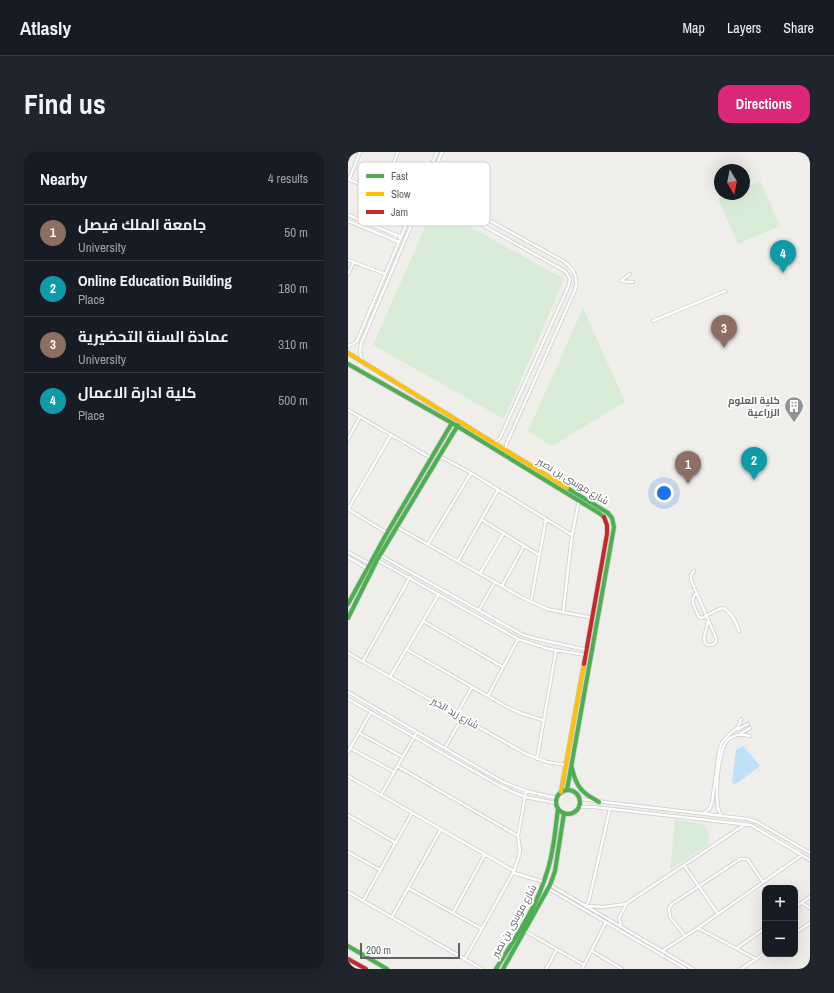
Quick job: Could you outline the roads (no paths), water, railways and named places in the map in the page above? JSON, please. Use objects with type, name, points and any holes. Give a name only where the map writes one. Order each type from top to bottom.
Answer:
[{"type":"main road","name":"شارع موسى بن نصير","points":[[348,353],[610,514],[614,522],[614,535],[567,790]]},
{"type":"main road","name":"شارع موسى بن نصير","points":[[348,364],[452,424],[579,501],[604,517],[608,523],[587,652],[561,792]]},
{"type":"main road","points":[[348,604],[387,533],[452,424],[454,418]]},
{"type":"main road","points":[[348,618],[377,560],[460,422]]},
{"type":"main road","points":[[572,766],[575,782],[581,791],[599,802]]},
{"type":"main road","points":[[567,790],[576,793],[579,800],[578,807],[573,812],[564,813],[558,809],[556,798],[561,792],[567,790]]},
{"type":"main road","name":"شارع موسى بن نصير","points":[[496,969],[534,903],[544,882],[551,859],[558,809]]},
{"type":"main road","name":"شارع موسى بن نصير","points":[[503,969],[550,887],[555,871],[564,813]]},
{"type":"main road","points":[[348,946],[387,969]]},
{"type":"main road","points":[[348,959],[366,969]]},
{"type":"street","points":[[349,179],[360,152]]},
{"type":"street","points":[[394,162],[398,152]]},
{"type":"street","points":[[433,162],[437,152]]},
{"type":"street","points":[[438,162],[442,152]]},
{"type":"street","points":[[348,215],[358,219]]},
{"type":"street","points":[[348,221],[358,225]]},
{"type":"street","points":[[490,221],[565,262],[574,271],[576,276],[575,290],[506,445],[506,450]]},
{"type":"street","points":[[360,226],[399,242]]},
{"type":"street","points":[[374,226],[401,237]]},
{"type":"street","points":[[348,346],[357,341],[406,226]]},
{"type":"street","points":[[362,362],[360,352],[361,344],[411,226]]},
{"type":"street","points":[[484,226],[566,272],[570,279],[568,287],[500,438],[494,442]]},
{"type":"street","points":[[348,260],[385,274]]},
{"type":"street","points":[[348,274],[354,262]]},
{"type":"street","points":[[630,274],[621,281],[632,282]]},
{"type":"street","points":[[653,321],[725,291]]},
{"type":"street","points":[[348,410],[432,458]]},
{"type":"street","points":[[348,439],[360,417]]},
{"type":"street","points":[[387,533],[348,509],[391,435]]},
{"type":"street","points":[[439,456],[471,473],[572,535]]},
{"type":"street","points":[[428,544],[471,473]]},
{"type":"street","points":[[458,561],[498,490]]},
{"type":"street","points":[[562,612],[572,535],[579,501]]},
{"type":"street","points":[[531,601],[546,519]]},
{"type":"street","points":[[482,520],[539,555]]},
{"type":"street","points":[[397,527],[502,586],[548,609],[592,618]]},
{"type":"street","points":[[480,573],[504,533]]},
{"type":"street","points":[[502,586],[524,546]]},
{"type":"street","points":[[348,552],[369,567]]},
{"type":"street","points":[[380,555],[523,634],[587,652]]},
{"type":"street","points":[[348,558],[369,567]]},
{"type":"street","points":[[377,560],[410,577],[518,639],[556,650],[587,652]]},
{"type":"street","points":[[694,571],[691,577],[696,593],[716,638],[716,642],[708,645],[705,643],[704,638],[708,621]]},
{"type":"street","points":[[363,661],[410,577]]},
{"type":"street","points":[[478,610],[495,582]]},
{"type":"street","points":[[696,593],[692,602],[699,617],[702,618],[723,608],[728,610],[740,631]]},
{"type":"street","points":[[390,677],[439,594]]},
{"type":"street","points":[[485,620],[488,615]]},
{"type":"street","points":[[423,622],[503,666]]},
{"type":"street","points":[[488,696],[518,639]]},
{"type":"street","points":[[406,649],[520,713],[544,720]]},
{"type":"street","points":[[537,759],[556,650]]},
{"type":"street","name":"شارع زيد الخير","points":[[348,653],[537,759],[566,765]]},
{"type":"street","points":[[457,714],[472,687]]},
{"type":"street","points":[[348,692],[503,782],[526,791],[556,798]]},
{"type":"street","points":[[348,699],[500,786],[525,797],[556,803]]},
{"type":"street","points":[[348,752],[371,712]]},
{"type":"street","points":[[445,748],[462,718]]},
{"type":"street","points":[[735,731],[739,727],[741,719]]},
{"type":"street","points":[[702,813],[706,812],[710,808],[712,803],[721,744],[735,731],[748,724]]},
{"type":"street","points":[[721,815],[719,813],[716,799],[722,749],[732,737],[750,728]]},
{"type":"street","points":[[359,732],[402,757]]},
{"type":"street","points":[[381,795],[417,732]]},
{"type":"street","points":[[738,735],[750,736]]},
{"type":"street","points":[[350,748],[394,772]]},
{"type":"street","points":[[397,766],[518,836]]},
{"type":"street","points":[[348,776],[514,872],[544,882]]},
{"type":"street","points":[[465,959],[514,872],[520,852],[518,836],[526,791]]},
{"type":"street","points":[[579,800],[748,819],[757,822],[810,853]]},
{"type":"street","points":[[578,807],[585,806],[751,825],[810,860]]},
{"type":"street","points":[[586,908],[610,809]]},
{"type":"street","points":[[363,901],[412,813]]},
{"type":"street","points":[[348,815],[396,843]]},
{"type":"street","points":[[621,926],[619,918],[627,904],[745,824]]},
{"type":"street","points":[[392,917],[441,829]]},
{"type":"street","points":[[348,852],[380,870]]},
{"type":"street","points":[[453,913],[485,854]]},
{"type":"street","points":[[662,951],[698,928],[802,855]]},
{"type":"street","points":[[685,936],[670,917],[669,908],[699,886],[743,858],[748,860],[763,882]]},
{"type":"street","points":[[684,865],[718,914]]},
{"type":"street","points":[[550,887],[621,926],[692,969]]},
{"type":"street","points":[[408,888],[482,929]]},
{"type":"street","points":[[348,892],[482,969]]},
{"type":"street","points":[[798,905],[810,897]]},
{"type":"street","points":[[802,903],[810,908]]},
{"type":"street","points":[[586,908],[627,904]]},
{"type":"street","points":[[586,908],[606,922],[686,969]]},
{"type":"street","points":[[582,969],[606,922]]},
{"type":"street","points":[[798,931],[810,922]]},
{"type":"street","points":[[698,928],[756,959]]},
{"type":"street","points":[[736,948],[762,930]]},
{"type":"street","points":[[525,931],[584,965]]},
{"type":"street","points":[[546,969],[557,949]]},
{"type":"street","points":[[592,951],[621,969]]},
{"type":"street","points":[[741,969],[762,955]]},
{"type":"water","points":[[743,746],[760,766],[736,784],[732,783],[736,750]]},
{"type":"place","name":"كلية ادارة الاعمال","points":[[783,273]]},
{"type":"place","name":"عمادة السنة التحضيرية","points":[[724,348]]},
{"type":"place","name":"كلية العلوم الزراعية","points":[[794,423]]},
{"type":"place","name":"Online Education Building","points":[[754,480]]},
{"type":"place","name":"جامعة الملك فيصل","points":[[688,484]]}]
